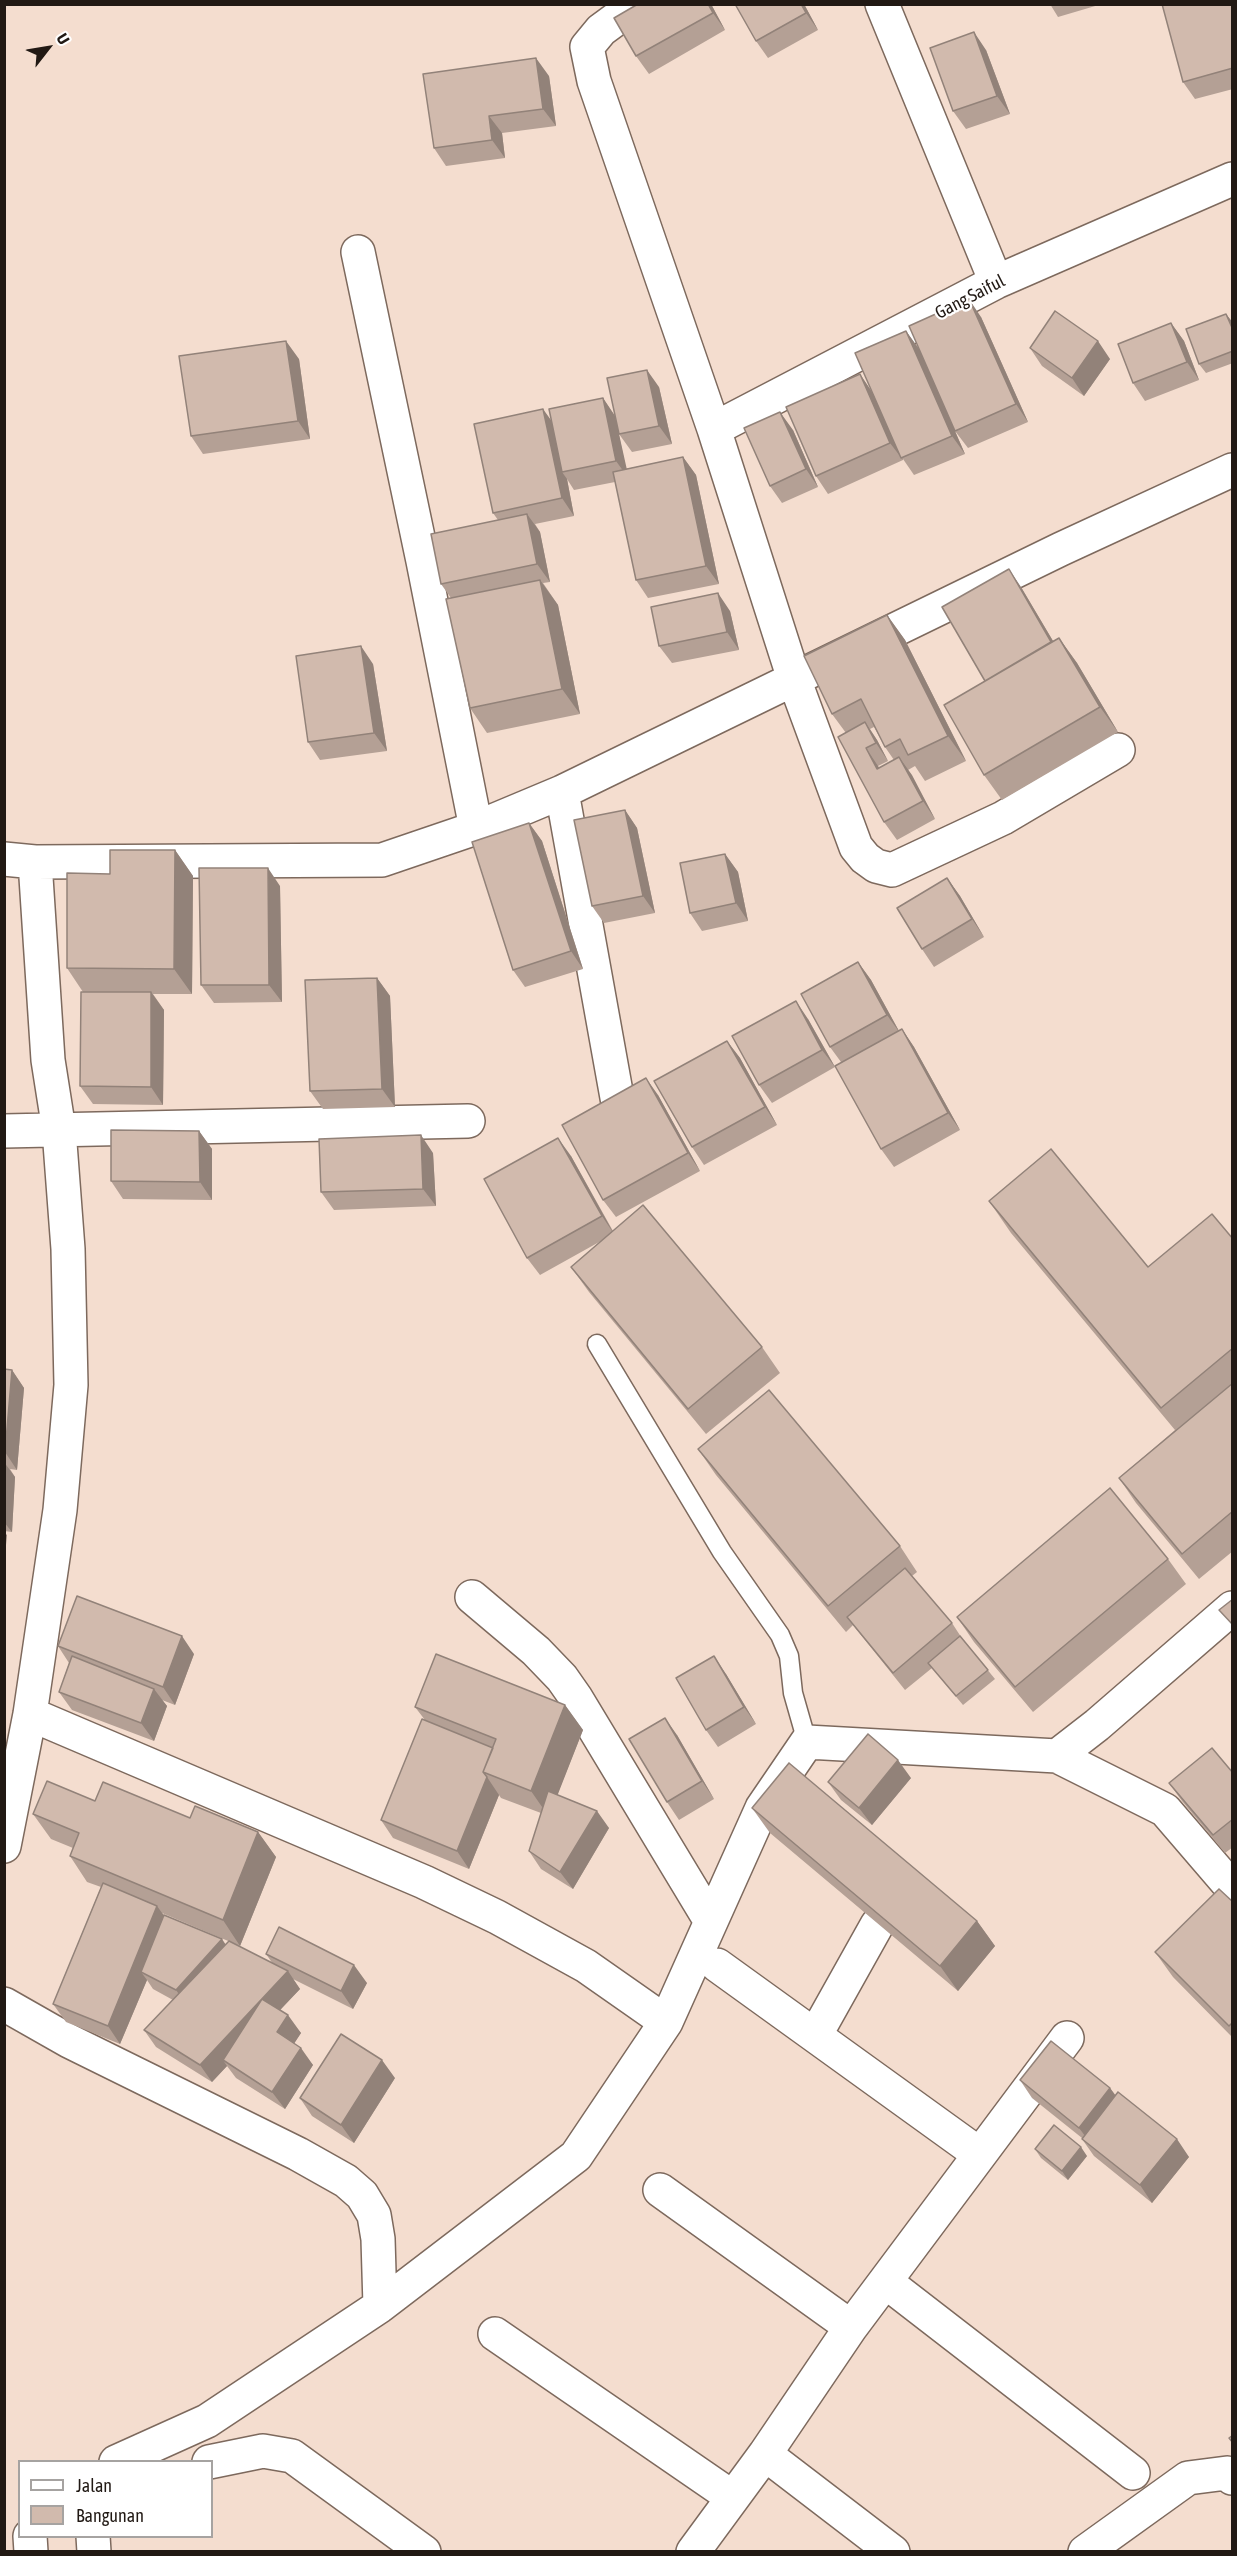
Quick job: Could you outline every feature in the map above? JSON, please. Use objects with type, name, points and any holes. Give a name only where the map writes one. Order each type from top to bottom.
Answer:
[{"type":"street","points":[[642,4],[601,30],[587,47],[594,81],[714,429],[794,679],[856,847],[876,866],[892,870],[1004,818],[1118,750]]},
{"type":"street","points":[[882,4],[996,282]]},
{"type":"street","name":"Gang Saiful","points":[[714,429],[996,282],[1233,179]]},
{"type":"street","points":[[358,252],[416,525],[476,828]]},
{"type":"street","points":[[4,1846],[30,1714],[60,1510],[71,1385],[68,1249],[59,1130],[20,860],[382,860],[476,828],[562,792],[1233,470]]},
{"type":"street","points":[[562,792],[618,1103]]},
{"type":"street","points":[[4,1131],[468,1121]]},
{"type":"street","points":[[472,1597],[536,1651],[562,1678],[710,1920]]},
{"type":"street","points":[[1057,1756],[1097,1725],[1233,1608]]},
{"type":"street","points":[[30,1714],[413,1878],[497,1917],[586,1966],[666,2022]]},
{"type":"street","points":[[120,2460],[207,2421],[380,2306],[576,2156],[666,2022],[762,1808],[807,1742],[1057,1756],[1165,1810],[1233,1888]]},
{"type":"street","points":[[816,2034],[877,1925]]},
{"type":"street","points":[[717,1965],[816,2034],[979,2154]]},
{"type":"street","points":[[4,2004],[69,2041],[298,2154],[346,2181],[362,2195],[374,2215],[378,2239],[380,2306]]},
{"type":"street","points":[[693,2552],[765,2454],[851,2327],[1067,2038]]},
{"type":"street","points":[[660,2190],[851,2327]]},
{"type":"street","points":[[886,2282],[1133,2473]]},
{"type":"street","points":[[495,2334],[732,2497]]},
{"type":"street","points":[[213,2461],[262,2451],[292,2456],[424,2552]]},
{"type":"street","points":[[765,2454],[893,2552]]},
{"type":"street","points":[[1085,2552],[1188,2478],[1227,2473],[1233,2478]]},
{"type":"lane","points":[[597,1344],[722,1552],[780,1635],[789,1656],[793,1693],[807,1742]]},
{"type":"building","points":[[638,4],[708,4],[713,13],[636,56],[614,18]]},
{"type":"building","points":[[735,4],[801,4],[806,13],[756,41]]},
{"type":"building","points":[[1162,4],[1233,4],[1233,68],[1183,82]]},
{"type":"building","points":[[974,32],[997,96],[953,111],[930,48]]},
{"type":"building","points":[[536,58],[543,109],[489,116],[492,140],[434,148],[423,74]]},
{"type":"building","points":[[969,299],[1016,404],[955,431],[909,326]]},
{"type":"building","points":[[1055,311],[1098,341],[1072,378],[1030,348]]},
{"type":"building","points":[[1226,314],[1233,330],[1233,351],[1199,364],[1186,329]]},
{"type":"building","points":[[1171,323],[1187,362],[1133,383],[1118,344]]},
{"type":"building","points":[[906,331],[952,436],[901,458],[855,353]]},
{"type":"building","points":[[286,341],[298,421],[191,436],[179,356]]},
{"type":"building","points":[[647,370],[659,426],[619,434],[607,378]]},
{"type":"building","points":[[860,374],[890,443],[816,476],[786,407]]},
{"type":"building","points":[[603,398],[616,461],[562,472],[549,409]]},
{"type":"building","points":[[543,409],[562,498],[493,513],[474,424]]},
{"type":"building","points":[[780,412],[806,469],[770,486],[744,428]]},
{"type":"building","points":[[683,457],[706,566],[636,580],[613,472]]},
{"type":"building","points":[[527,514],[537,564],[441,584],[431,534]]},
{"type":"building","points":[[1009,569],[1051,642],[985,681],[942,607]]},
{"type":"building","points":[[540,580],[562,689],[470,708],[446,599]]},
{"type":"building","points":[[718,593],[727,632],[659,646],[651,607]]},
{"type":"building","points":[[887,615],[948,736],[908,755],[900,739],[885,747],[861,699],[832,714],[804,656]]},
{"type":"building","points":[[1059,638],[1100,707],[984,775],[944,705]]},
{"type":"building","points":[[361,646],[374,733],[308,742],[296,656]]},
{"type":"building","points":[[865,722],[876,743],[866,748],[877,769],[899,757],[923,801],[884,822],[838,737]]},
{"type":"building","points":[[625,810],[643,896],[592,906],[574,820]]},
{"type":"building","points":[[529,823],[571,951],[513,970],[472,842]]},
{"type":"building","points":[[110,850],[175,850],[174,969],[67,968],[67,873],[110,874]]},
{"type":"building","points":[[725,854],[736,903],[690,913],[680,863]]},
{"type":"building","points":[[199,868],[268,868],[269,985],[201,985]]},
{"type":"building","points":[[947,878],[972,919],[922,949],[897,908]]},
{"type":"building","points":[[858,962],[887,1015],[830,1047],[801,994]]},
{"type":"building","points":[[377,978],[382,1089],[310,1091],[305,980]]},
{"type":"building","points":[[81,992],[151,992],[151,1087],[80,1086]]},
{"type":"building","points":[[796,1001],[822,1050],[759,1085],[732,1036]]},
{"type":"building","points":[[902,1029],[948,1113],[881,1149],[835,1066]]},
{"type":"building","points":[[727,1041],[765,1107],[692,1147],[654,1081]]},
{"type":"building","points":[[646,1078],[688,1153],[603,1200],[562,1125]]},
{"type":"building","points":[[111,1130],[199,1131],[200,1182],[111,1181]]},
{"type":"building","points":[[421,1135],[423,1189],[321,1192],[319,1139]]},
{"type":"building","points":[[558,1138],[602,1216],[527,1258],[484,1179]]},
{"type":"building","points":[[1051,1149],[1148,1267],[1212,1214],[1233,1239],[1233,1348],[1161,1408],[989,1201]]},
{"type":"building","points":[[643,1205],[762,1347],[688,1409],[571,1267]]},
{"type":"building","points":[[4,1369],[12,1370],[5,1452],[4,1452]]},
{"type":"building","points":[[1233,1383],[1233,1511],[1182,1554],[1119,1478]]},
{"type":"building","points":[[769,1390],[900,1546],[828,1606],[698,1449]]},
{"type":"building","points":[[1110,1488],[1168,1559],[1015,1687],[957,1617]]},
{"type":"building","points":[[905,1568],[952,1623],[893,1673],[847,1617]]},
{"type":"building","points":[[77,1596],[182,1636],[163,1687],[58,1646]]},
{"type":"building","points":[[1233,1599],[1233,1625],[1219,1610]]},
{"type":"building","points":[[960,1636],[988,1670],[956,1696],[928,1663]]},
{"type":"building","points":[[436,1654],[565,1705],[531,1791],[483,1772],[496,1739],[415,1707]]},
{"type":"building","points":[[72,1656],[154,1689],[141,1723],[59,1692]]},
{"type":"building","points":[[714,1656],[744,1707],[706,1730],[676,1678]]},
{"type":"building","points":[[665,1718],[702,1781],[667,1802],[629,1739]]},
{"type":"building","points":[[422,1719],[493,1748],[483,1772],[487,1777],[457,1851],[381,1820]]},
{"type":"building","points":[[868,1734],[898,1760],[859,1808],[828,1782]]},
{"type":"building","points":[[1212,1748],[1233,1773],[1233,1819],[1213,1835],[1169,1783]]},
{"type":"building","points":[[789,1763],[977,1921],[940,1966],[752,1808]]},
{"type":"building","points":[[47,1781],[95,1801],[103,1782],[190,1818],[195,1806],[258,1832],[223,1920],[70,1856],[79,1833],[33,1814]]},
{"type":"building","points":[[548,1791],[597,1811],[560,1872],[529,1851]]},
{"type":"building","points":[[103,1883],[157,1906],[108,2026],[53,2004]]},
{"type":"building","points":[[1219,1889],[1233,1902],[1233,2022],[1229,2026],[1155,1952]]},
{"type":"building","points":[[164,1915],[222,1939],[176,1990],[141,1972]]},
{"type":"building","points":[[279,1927],[354,1965],[341,1991],[266,1954]]},
{"type":"building","points":[[229,1941],[288,1971],[200,2065],[144,2030]]},
{"type":"building","points":[[262,1999],[288,2015],[277,2032],[301,2048],[272,2092],[223,2060]]},
{"type":"building","points":[[341,2034],[382,2060],[341,2125],[300,2098]]},
{"type":"building","points":[[1051,2041],[1110,2088],[1079,2128],[1020,2080]]},
{"type":"building","points":[[1118,2092],[1177,2139],[1140,2185],[1082,2139]]},
{"type":"building","points":[[1054,2125],[1081,2147],[1062,2171],[1035,2149]]}]
